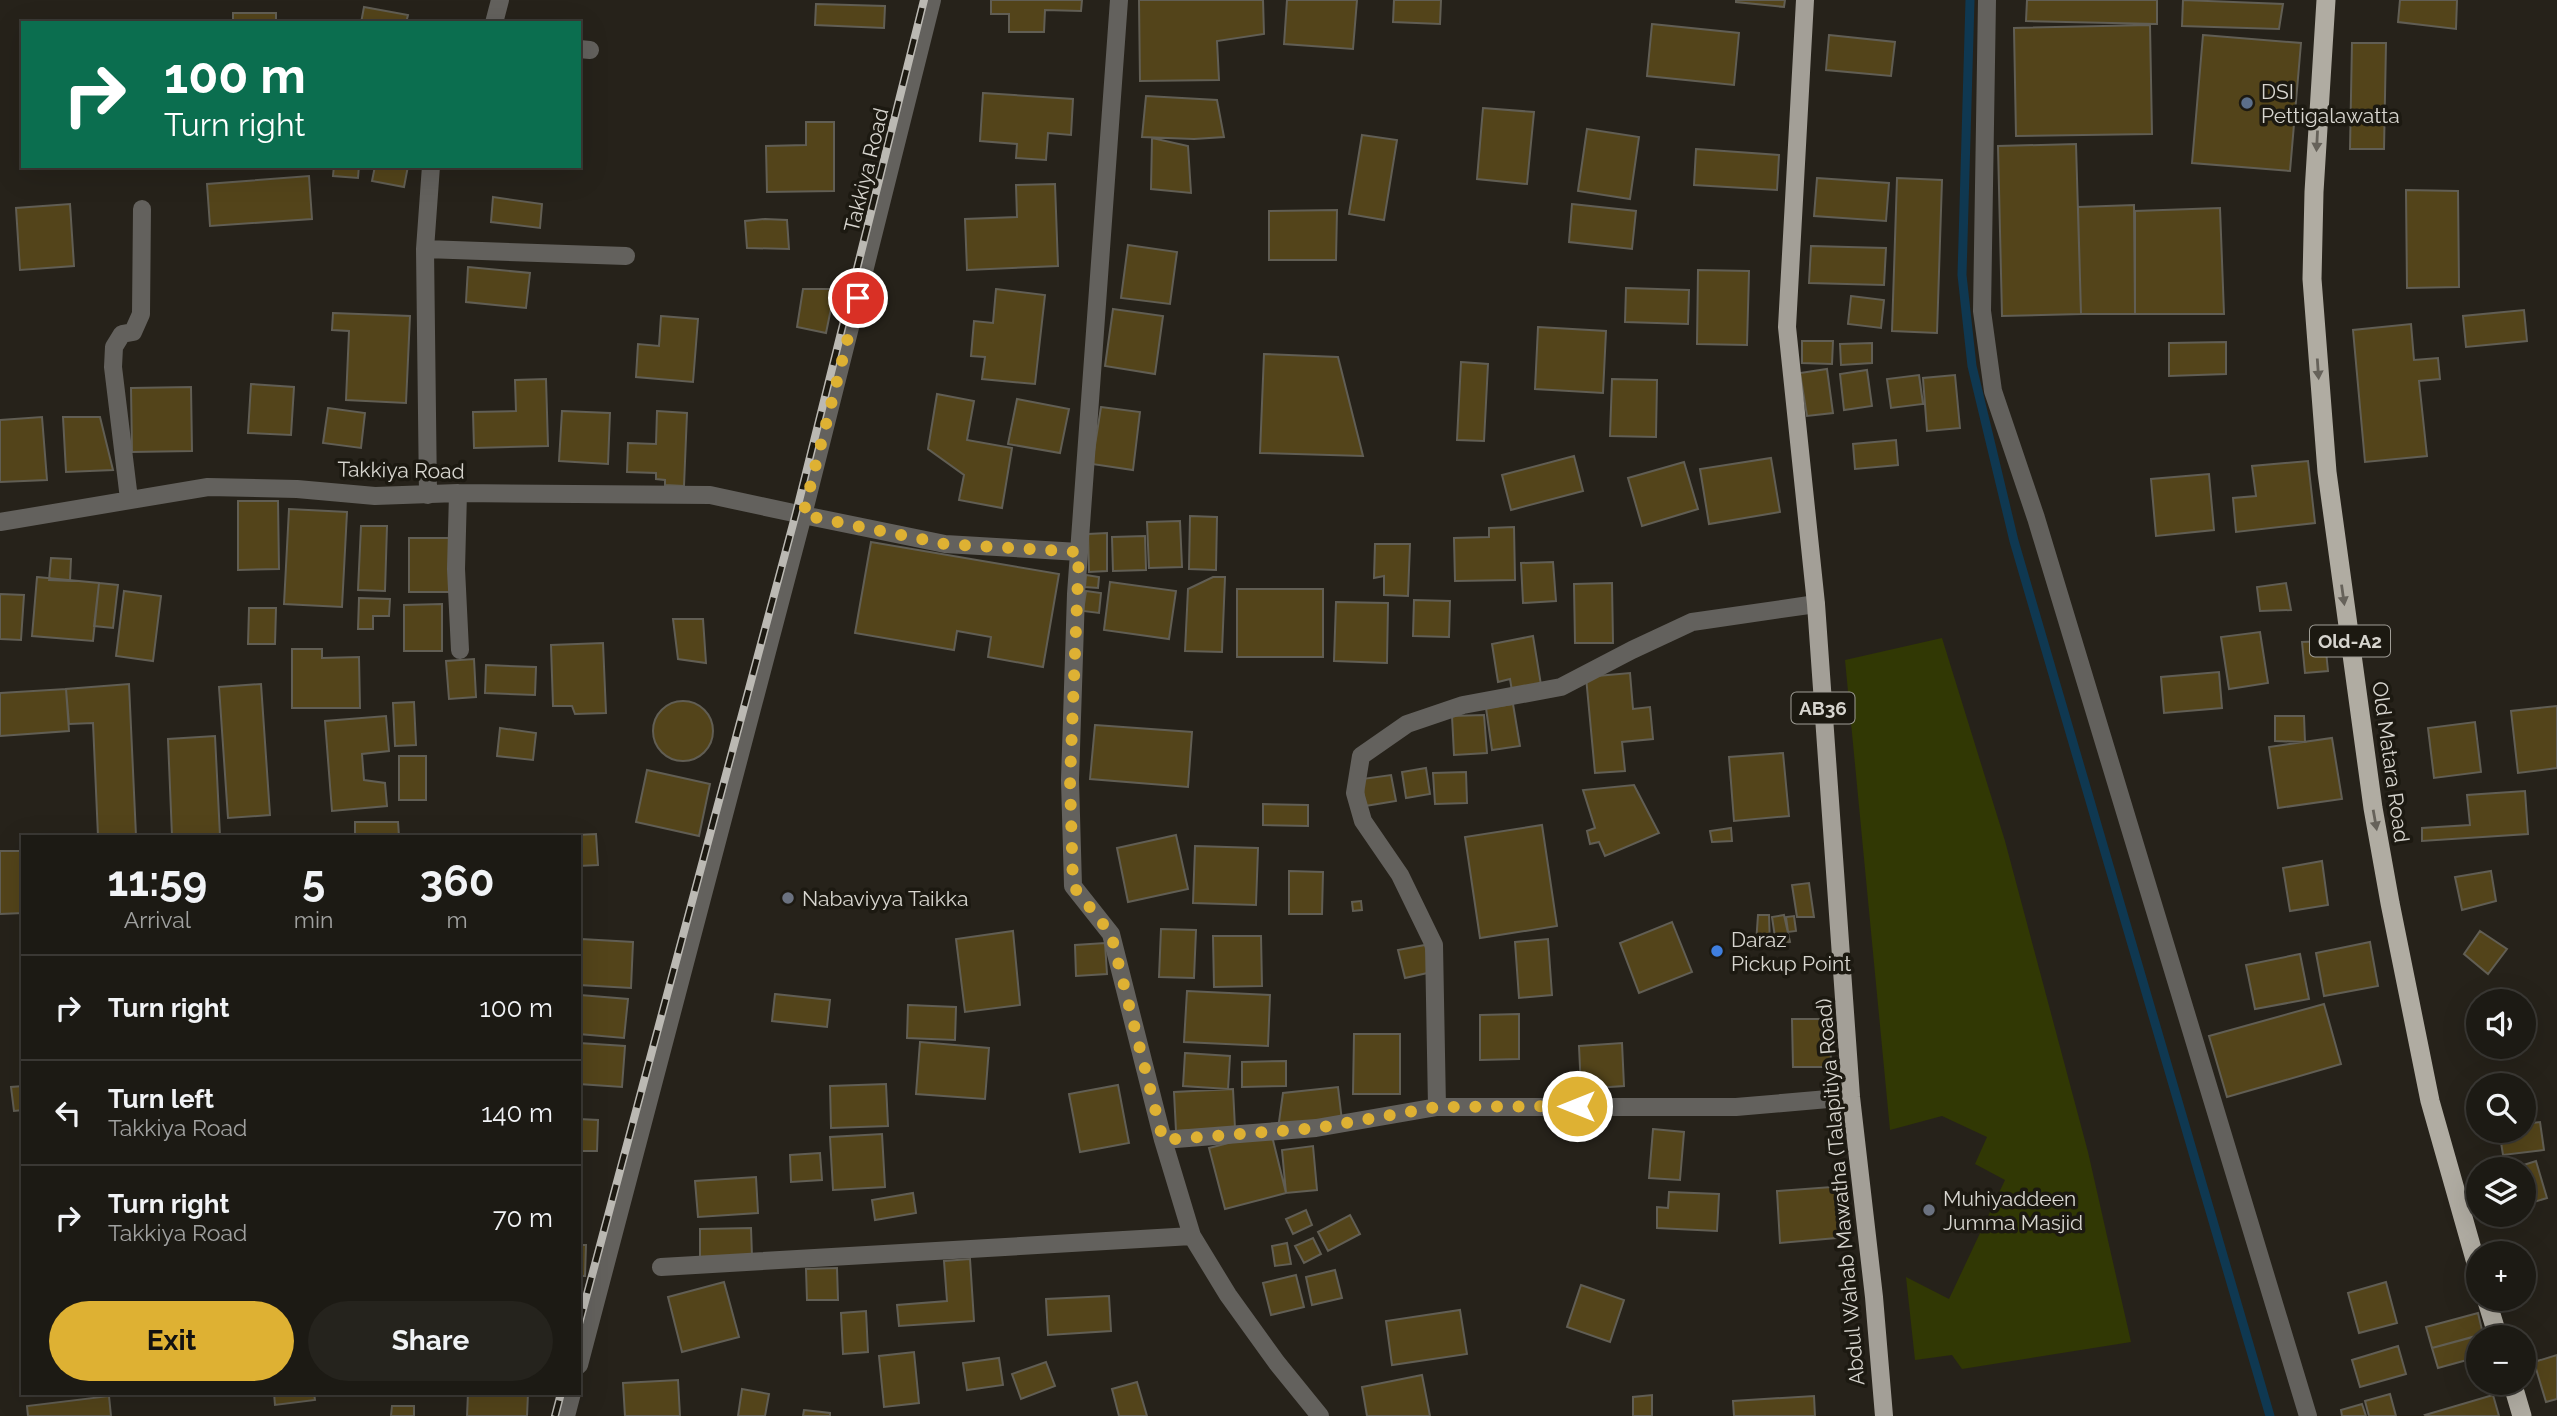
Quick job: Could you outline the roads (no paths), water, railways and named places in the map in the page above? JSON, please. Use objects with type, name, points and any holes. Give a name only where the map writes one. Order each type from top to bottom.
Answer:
[{"type":"highway","name":"Old Matara Road","points":[[2326,0],[2314,192],[2312,279],[2327,472],[2373,808],[2390,903],[2430,1101],[2470,1241]]},
{"type":"highway","points":[[2516,1395],[2522,1416]]},
{"type":"main road","name":"Abdul Wahab Mawatha (Talapitiya Road)","points":[[1805,0],[1787,327],[1816,604],[1852,1097],[1884,1416]]},
{"type":"street","points":[[495,21],[500,0]]},
{"type":"street","name":"Takkiya Road","points":[[803,515],[932,0]]},
{"type":"street","points":[[1119,0],[1079,552],[1070,780],[1073,886],[1111,934],[1163,1140],[1192,1236],[1228,1295],[1277,1363],[1320,1416]]},
{"type":"street","points":[[1987,0],[1982,311],[1993,391],[2043,544],[2308,1416]]},
{"type":"street","points":[[428,495],[425,249],[431,168]]},
{"type":"street","points":[[129,499],[113,367],[114,347],[122,334],[133,332],[141,314],[142,209]]},
{"type":"street","points":[[425,249],[626,256]]},
{"type":"street","name":"Takkiya Road","points":[[0,522],[43,517],[129,499],[208,487],[297,489],[375,496],[458,493],[710,495],[945,544],[1079,552]]},
{"type":"street","points":[[458,493],[456,569],[460,650]]},
{"type":"street","points":[[581,1357],[803,515]]},
{"type":"street","points":[[1437,1107],[1434,945],[1400,875],[1363,821],[1355,793],[1361,756],[1407,724],[1463,705],[1561,687],[1692,622],[1816,604]]},
{"type":"street","points":[[1163,1140],[1317,1128],[1437,1107],[1736,1107],[1852,1097]]},
{"type":"street","points":[[661,1267],[1192,1236]]},
{"type":"street","points":[[566,1416],[571,1395]]},
{"type":"waterway","points":[[1970,0],[1962,275],[1972,366],[2014,541],[2270,1416]]},
{"type":"railway","points":[[581,1317],[796,513],[924,0]]},
{"type":"railway","points":[[555,1416],[560,1395]]},
{"type":"place","name":"DSI Pettigalawatta","points":[[2247,103]]},
{"type":"place","name":"Nabaviyya Taikka","points":[[788,898]]},
{"type":"place","name":"Daraz Pickup Point","points":[[1717,951]]},
{"type":"place","name":"Muhiyaddeen Jumma Masjid","points":[[1929,1210]]}]
